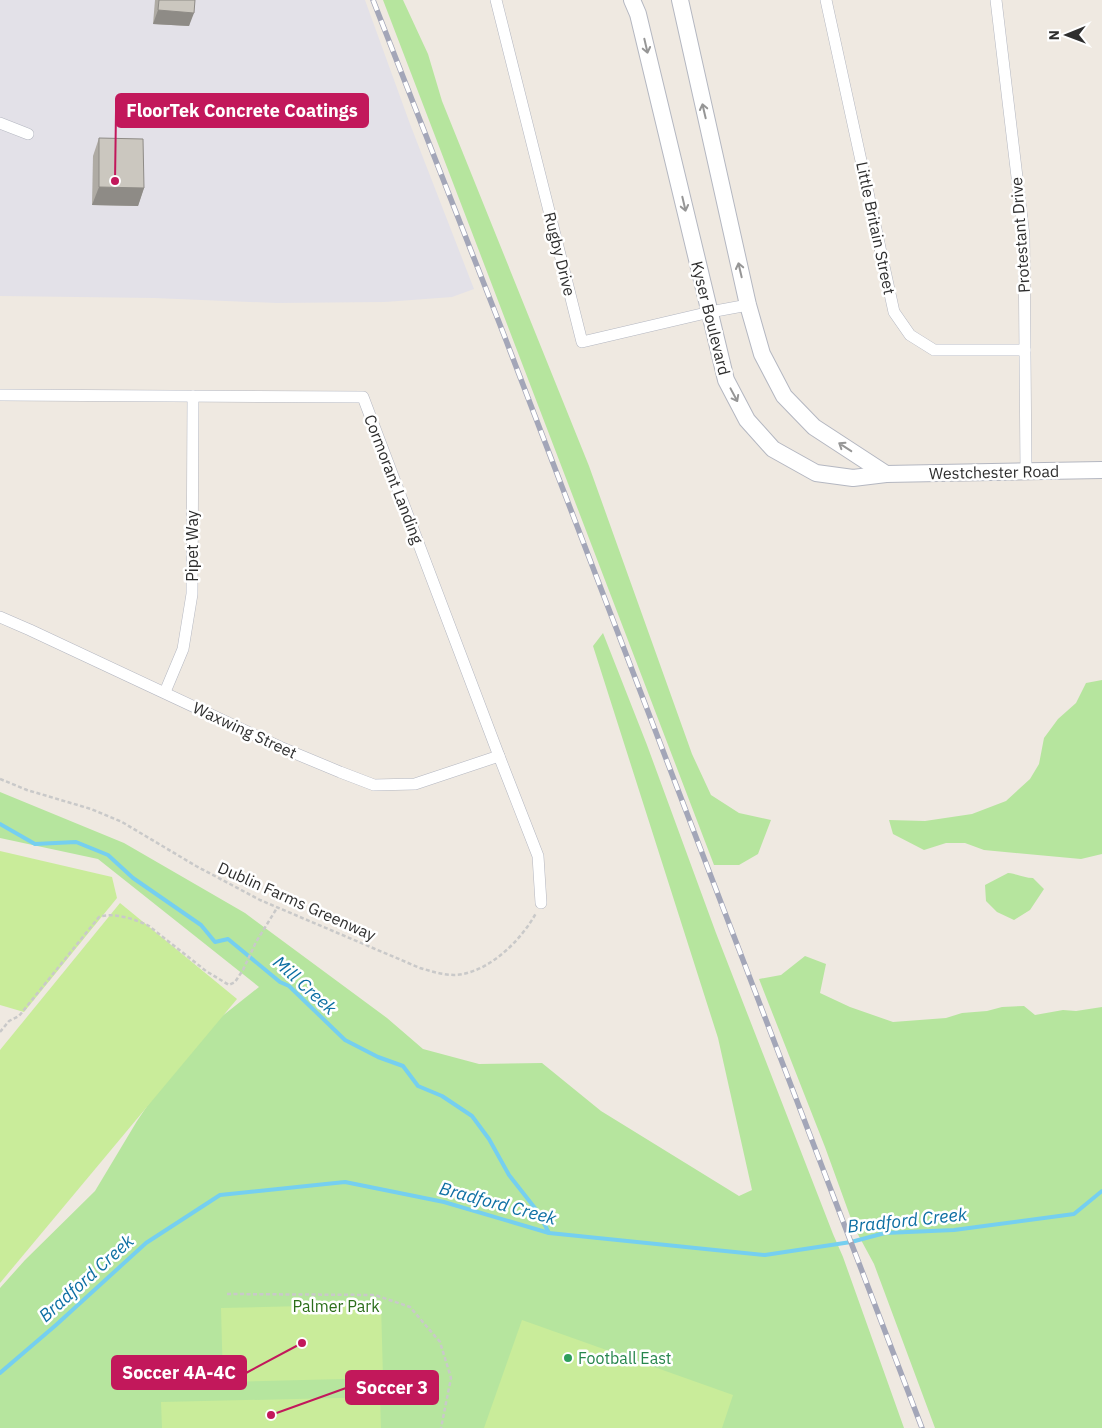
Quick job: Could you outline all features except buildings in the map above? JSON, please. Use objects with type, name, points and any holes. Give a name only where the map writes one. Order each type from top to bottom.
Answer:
[{"type":"street","name":"Rugby Drive","points":[[496,0],[582,342],[748,305]]},
{"type":"street","name":"Kyser Boulevard","points":[[632,0],[638,14],[726,380],[747,420],[773,449],[816,473],[853,478],[886,474]]},
{"type":"street","points":[[680,0],[748,305],[762,354],[784,396],[814,427],[886,474]]},
{"type":"street","name":"Little Britain Street","points":[[826,0],[894,312],[910,335],[934,350],[1026,350]]},
{"type":"street","name":"Protestant Drive","points":[[996,0],[1024,236],[1026,472]]},
{"type":"street","points":[[0,123],[28,134]]},
{"type":"street","name":"Cormorant Landing","points":[[0,396],[363,398],[538,856],[542,903]]},
{"type":"street","name":"Pipet Way","points":[[166,692],[183,649],[192,594],[193,396]]},
{"type":"street","name":"Westchester Road","points":[[886,474],[1102,470]]},
{"type":"street","name":"Waxwing Street","points":[[0,617],[166,692],[280,747],[374,785],[415,784],[499,756]]},
{"type":"path","name":"Dublin Farms Greenway","points":[[0,779],[122,822],[196,866],[277,908],[420,968],[445,974],[463,974],[488,964],[513,945],[528,929],[542,903]]},
{"type":"path","points":[[0,1032],[9,1021],[19,1016],[99,917],[114,915],[139,921],[149,926],[206,970],[229,985],[236,982],[256,942],[277,908]]},
{"type":"path","points":[[227,1294],[375,1295],[410,1307],[440,1342],[450,1378],[441,1428]]},
{"type":"shaded area","points":[[0,0],[365,0],[410,124],[474,289],[452,297],[385,302],[276,303],[154,298],[0,296]]},
{"type":"green space","points":[[383,0],[403,0],[428,54],[442,101],[589,466],[692,754],[711,795],[739,813],[771,820],[758,854],[739,865],[714,865]]},
{"type":"green space","name":"Palmer Park","points":[[603,633],[647,745],[716,933],[843,1257],[904,1428],[0,1428],[0,1288],[25,1260],[95,1191],[137,1121],[192,1040],[259,987],[98,859],[0,838],[0,792],[124,843],[245,913],[387,1018],[423,1049],[479,1064],[542,1063],[601,1111],[739,1196],[752,1190],[718,1038],[593,646]]},
{"type":"green space","points":[[1102,680],[1102,854],[1081,859],[984,850],[965,843],[946,843],[924,850],[893,834],[889,820],[925,821],[972,814],[1006,801],[1030,779],[1039,764],[1044,738],[1058,719],[1076,703],[1086,683]]},
{"type":"green space","points":[[0,851],[112,877],[117,898],[24,1012],[0,1005]]},
{"type":"green space","points":[[1008,873],[1033,878],[1044,889],[1030,910],[1014,920],[997,912],[986,901],[985,885]]},
{"type":"green space","points":[[120,903],[237,999],[0,1283],[0,1050]]},
{"type":"green space","points":[[805,956],[826,964],[820,993],[850,1007],[893,1022],[946,1018],[962,1013],[987,1011],[1002,1007],[1024,1006],[1035,1015],[1063,1010],[1076,1011],[1102,1007],[1102,1428],[935,1428],[874,1264],[854,1227],[825,1147],[759,979],[781,975]]},
{"type":"green space","name":"Palmer Park","points":[[381,1304],[383,1378],[223,1382],[221,1308]]},
{"type":"green space","name":"Football East","points":[[522,1320],[733,1395],[722,1428],[484,1428]]},
{"type":"green space","points":[[380,1397],[381,1428],[162,1428],[161,1402]]},
{"type":"waterway","name":"Mill Creek","points":[[0,824],[35,844],[76,842],[108,855],[133,878],[201,925],[215,942],[228,939],[280,982],[289,986],[345,1040],[378,1057],[403,1066],[418,1086],[442,1096],[472,1116],[489,1139],[509,1175],[538,1212],[549,1233]]},
{"type":"waterway","name":"Bradford Creek","points":[[0,1373],[146,1243],[220,1195],[345,1182],[444,1202],[549,1233],[765,1255],[851,1242],[885,1233],[954,1230],[1074,1214],[1102,1191]]},
{"type":"railway","points":[[373,0],[504,335],[922,1428]]},
{"type":"place","name":"FloorTek Concrete Coatings","points":[[115,181]]},
{"type":"place","name":"Soccer 4A-4C","points":[[302,1343]]},
{"type":"place","name":"Football East","points":[[568,1358]]},
{"type":"place","name":"Soccer 3","points":[[271,1415]]}]
